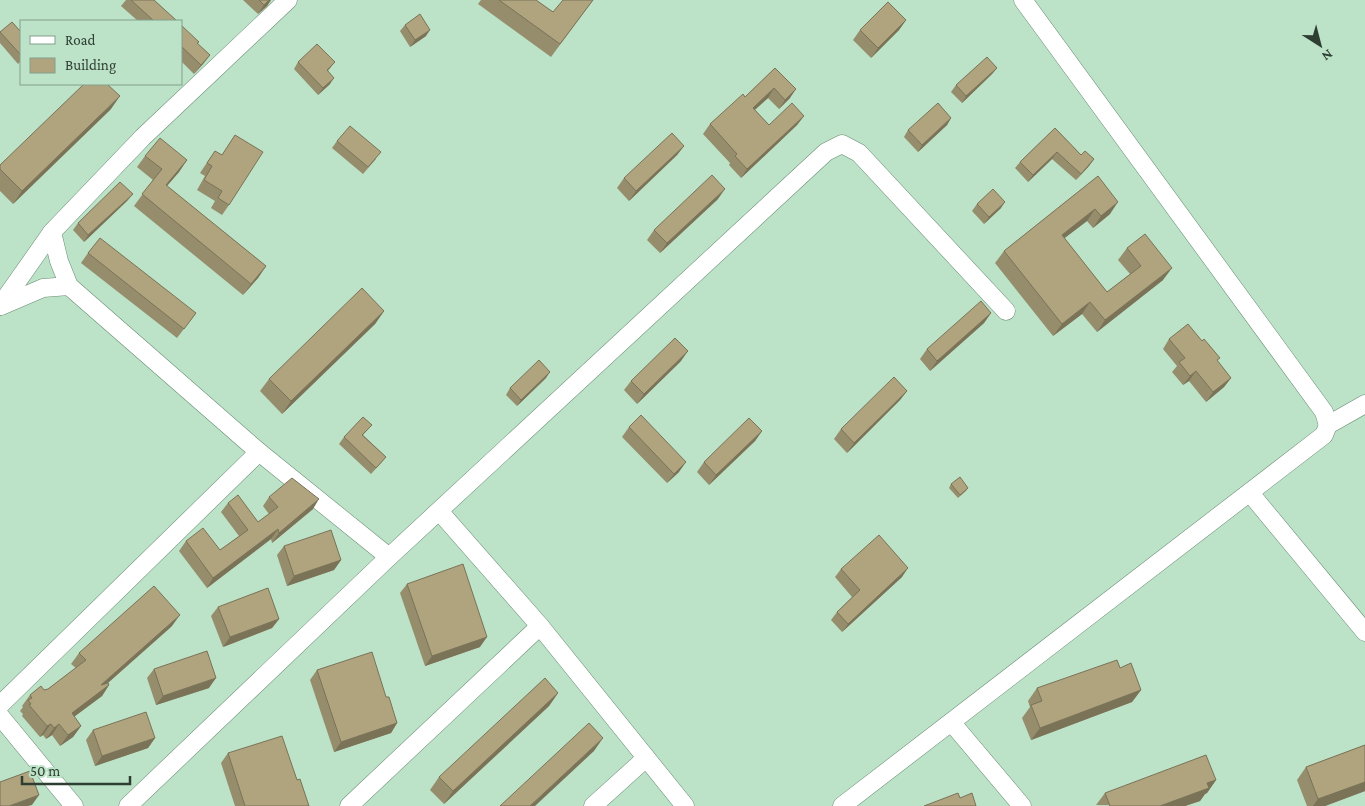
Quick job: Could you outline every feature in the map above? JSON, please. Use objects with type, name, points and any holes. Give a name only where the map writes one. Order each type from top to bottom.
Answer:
[{"type":"street","points":[[0,306],[52,232],[143,137],[288,0]]},
{"type":"street","points":[[842,806],[1324,435],[1328,424],[1324,412],[1023,0]]},
{"type":"street","points":[[128,806],[390,557],[826,152],[842,144],[859,153],[1006,311]]},
{"type":"street","points":[[52,232],[59,261],[69,286],[259,452],[390,557]]},
{"type":"street","points":[[0,306],[43,288],[69,286]]},
{"type":"street","points":[[1328,424],[1365,404]]},
{"type":"street","points":[[0,705],[259,452]]},
{"type":"street","points":[[1250,493],[1365,632]]},
{"type":"street","points":[[440,512],[540,626],[685,806]]},
{"type":"street","points":[[349,806],[540,626]]},
{"type":"street","points":[[0,716],[74,806]]},
{"type":"street","points":[[952,723],[1022,806]]},
{"type":"street","points":[[593,806],[646,758]]},
{"type":"building","points":[[131,0],[154,0],[176,20],[153,20]]},
{"type":"building","points":[[259,0],[269,0],[264,5]]},
{"type":"building","points":[[499,0],[536,0],[553,12],[563,0],[593,0],[560,44]]},
{"type":"building","points":[[888,2],[906,20],[878,48],[860,30]]},
{"type":"building","points":[[420,14],[430,30],[415,40],[405,25]]},
{"type":"building","points":[[12,22],[20,31],[20,54],[0,32]]},
{"type":"building","points":[[182,26],[210,55],[201,65],[182,47]]},
{"type":"building","points":[[317,44],[335,62],[327,70],[334,78],[323,88],[298,62]]},
{"type":"building","points":[[987,57],[997,68],[966,96],[956,85]]},
{"type":"building","points":[[775,68],[796,89],[785,100],[774,88],[753,108],[769,125],[792,103],[804,116],[747,169],[735,156],[737,154],[710,124],[743,94],[745,97]]},
{"type":"building","points":[[83,85],[108,85],[120,96],[22,191],[0,169],[0,165]]},
{"type":"building","points":[[938,103],[951,118],[922,145],[908,130]]},
{"type":"building","points":[[350,126],[381,152],[368,167],[337,141]]},
{"type":"building","points":[[1055,128],[1081,155],[1085,151],[1094,159],[1081,174],[1057,152],[1033,175],[1020,162]]},
{"type":"building","points":[[672,133],[684,146],[636,191],[624,178]]},
{"type":"building","points":[[235,135],[263,152],[229,205],[218,198],[222,191],[204,180],[212,166],[207,163],[215,151],[222,155]]},
{"type":"building","points":[[160,138],[187,160],[166,185],[266,266],[251,284],[142,194],[162,169],[145,156]]},
{"type":"building","points":[[712,175],[725,189],[667,243],[654,230]]},
{"type":"building","points":[[1098,176],[1118,202],[1101,216],[1095,209],[1062,235],[1107,292],[1141,266],[1127,248],[1145,234],[1172,268],[1105,320],[1090,302],[1062,324],[1004,251]]},
{"type":"building","points":[[120,182],[133,194],[88,235],[78,223]]},
{"type":"building","points":[[993,189],[1005,202],[989,217],[977,204]]},
{"type":"building","points":[[100,238],[196,313],[184,329],[88,253]]},
{"type":"building","points":[[362,288],[384,311],[291,401],[269,379]]},
{"type":"building","points":[[981,301],[991,313],[937,361],[927,349]]},
{"type":"building","points":[[1188,324],[1220,358],[1217,360],[1231,378],[1213,392],[1196,371],[1190,376],[1179,362],[1185,358],[1169,339]]},
{"type":"building","points":[[675,338],[688,351],[644,394],[631,381]]},
{"type":"building","points":[[539,360],[550,372],[521,400],[510,388]]},
{"type":"building","points":[[894,377],[907,391],[854,443],[841,429]]},
{"type":"building","points":[[641,415],[686,462],[674,474],[629,427]]},
{"type":"building","points":[[363,417],[372,425],[362,435],[386,457],[376,468],[344,437]]},
{"type":"building","points":[[749,418],[762,431],[716,475],[704,462]]},
{"type":"building","points":[[960,477],[968,488],[960,495],[951,484]]},
{"type":"building","points":[[292,478],[319,499],[279,533],[278,529],[213,578],[186,541],[203,528],[220,550],[248,530],[228,503],[238,495],[258,522],[278,507],[269,497]]},
{"type":"building","points":[[331,530],[341,560],[294,576],[284,546]]},
{"type":"building","points":[[879,535],[908,568],[848,624],[837,612],[860,590],[841,569]]},
{"type":"building","points":[[463,564],[487,637],[432,656],[407,584]]},
{"type":"building","points":[[154,586],[180,615],[101,685],[108,683],[109,685],[72,713],[81,726],[68,735],[59,724],[54,728],[51,724],[47,726],[29,705],[31,704],[28,700],[32,698],[30,695],[41,686],[44,690],[48,689],[86,660],[79,653]]},
{"type":"building","points":[[268,588],[279,619],[230,637],[218,607]]},
{"type":"building","points":[[207,651],[216,678],[163,696],[154,669]]},
{"type":"building","points":[[372,652],[386,697],[389,697],[397,723],[341,742],[317,670]]},
{"type":"building","points":[[1117,660],[1120,668],[1131,663],[1141,690],[1040,728],[1031,705],[1042,701],[1037,688]]},
{"type":"building","points":[[545,678],[558,693],[453,791],[439,777]]},
{"type":"building","points":[[146,712],[155,738],[102,756],[93,730]]},
{"type":"building","points":[[589,723],[603,738],[530,806],[500,806]]},
{"type":"building","points":[[282,736],[297,780],[300,779],[309,806],[245,806],[228,753]]},
{"type":"building","points":[[1365,745],[1365,782],[1318,799],[1306,767]]},
{"type":"building","points":[[1206,755],[1216,780],[1207,783],[1209,788],[1160,806],[1110,806],[1105,793]]},
{"type":"building","points":[[30,771],[39,795],[9,806],[0,806],[0,782]]},
{"type":"building","points":[[958,793],[960,798],[972,793],[976,806],[924,806]]}]
